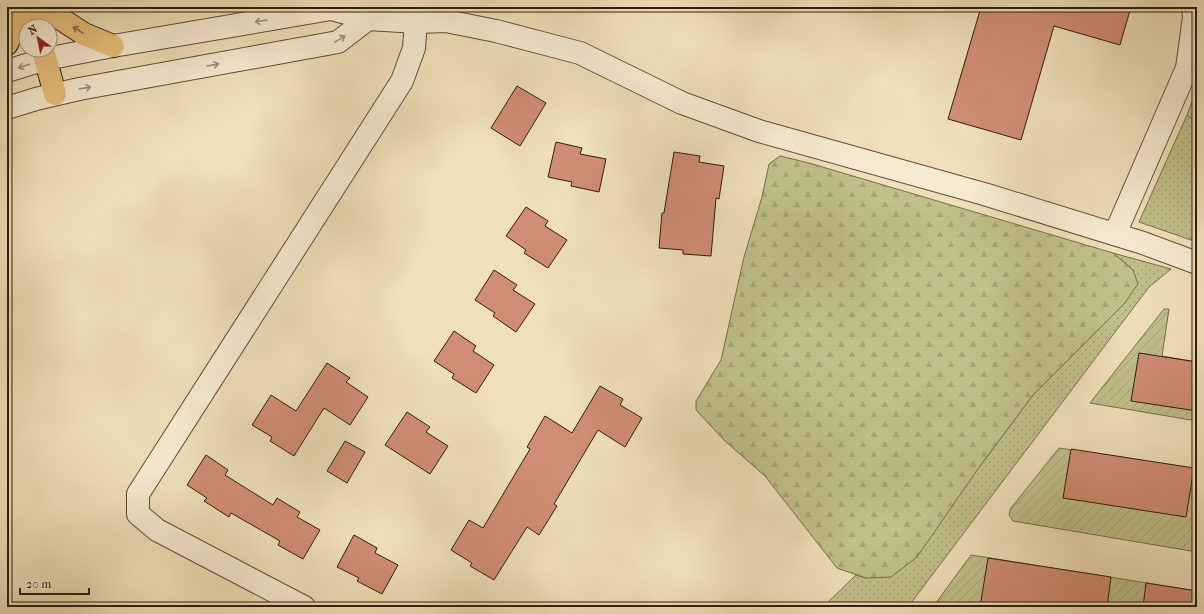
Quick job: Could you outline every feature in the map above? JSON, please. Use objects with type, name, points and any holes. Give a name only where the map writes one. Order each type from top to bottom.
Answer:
[{"type":"highway","points":[[7,44],[23,7]]},
{"type":"highway","points":[[32,7],[35,18]]},
{"type":"highway","points":[[47,7],[61,19],[84,34],[113,46]]},
{"type":"highway","points":[[45,58],[55,94]]},
{"type":"street","points":[[1115,234],[1187,68],[1194,17],[1193,7]]},
{"type":"street","points":[[58,52],[113,46],[331,9],[368,19],[417,15],[496,31],[580,53],[682,103],[759,131],[984,194],[1115,234],[1197,262]]},
{"type":"street","points":[[304,607],[157,530],[138,514],[138,494],[402,81],[414,48],[417,15]]},
{"type":"street","points":[[7,108],[55,94],[79,89],[338,42],[368,19]]},
{"type":"street","points":[[7,72],[36,58]]},
{"type":"green space","points":[[1197,88],[1197,122],[1187,115]]},
{"type":"green space","points":[[1187,115],[1197,122],[1197,242],[1139,222]]},
{"type":"green space","points":[[780,156],[809,163],[1113,253],[1133,270],[1138,284],[1124,304],[1033,395],[980,466],[917,557],[891,577],[866,578],[837,568],[765,476],[725,441],[696,410],[696,401],[721,360],[744,257],[762,197],[769,164]]},
{"type":"green space","points":[[1113,253],[1171,269],[1149,287],[908,607],[823,607],[856,575],[866,578],[980,466],[1033,395],[1124,304],[1133,270]]},
{"type":"green space","points":[[1164,309],[1169,309],[1162,356],[1197,362],[1197,421],[1090,403]]},
{"type":"green space","points":[[1059,448],[1197,469],[1197,552],[1013,521],[1009,515],[1011,508]]},
{"type":"green space","points":[[971,555],[1197,591],[1197,607],[933,607]]},
{"type":"building","points":[[981,7],[1131,7],[1120,45],[1054,26],[1021,140],[948,119]]},
{"type":"building","points":[[517,86],[546,103],[520,146],[491,128]]},
{"type":"building","points":[[556,142],[582,148],[580,154],[606,159],[599,192],[571,186],[572,182],[548,177]]},
{"type":"building","points":[[674,152],[700,156],[699,162],[724,166],[719,199],[716,198],[711,256],[683,254],[683,250],[659,248],[662,213],[664,213]]},
{"type":"building","points":[[526,207],[548,221],[545,226],[567,240],[548,268],[524,253],[526,250],[506,236]]},
{"type":"building","points":[[494,270],[517,285],[513,290],[535,304],[516,332],[493,316],[495,313],[475,300]]},
{"type":"building","points":[[454,331],[476,346],[473,351],[494,365],[476,393],[452,378],[454,374],[434,361]]},
{"type":"building","points":[[1139,353],[1197,362],[1197,411],[1131,401]]},
{"type":"building","points":[[327,363],[350,378],[346,382],[368,397],[350,425],[324,408],[294,456],[270,441],[272,437],[252,425],[271,395],[296,411]]},
{"type":"building","points":[[600,386],[623,399],[620,405],[642,418],[625,447],[598,430],[554,504],[557,506],[539,535],[527,527],[494,580],[470,566],[472,563],[451,550],[469,520],[483,528],[530,449],[527,447],[545,416],[572,433]]},
{"type":"building","points":[[407,412],[430,427],[426,432],[448,446],[430,474],[385,445]]},
{"type":"building","points":[[345,441],[365,452],[347,483],[327,471]]},
{"type":"building","points":[[1071,449],[1194,468],[1186,517],[1063,498]]},
{"type":"building","points":[[206,455],[228,470],[225,475],[273,505],[277,498],[300,512],[297,517],[320,530],[303,559],[278,545],[280,541],[231,513],[229,517],[204,501],[207,498],[187,485]]},
{"type":"building","points":[[354,535],[377,548],[375,553],[398,565],[382,594],[357,581],[359,578],[337,567]]},
{"type":"building","points":[[988,558],[1111,577],[1107,607],[980,607]]},
{"type":"building","points":[[1146,583],[1197,591],[1197,607],[1143,607]]}]
